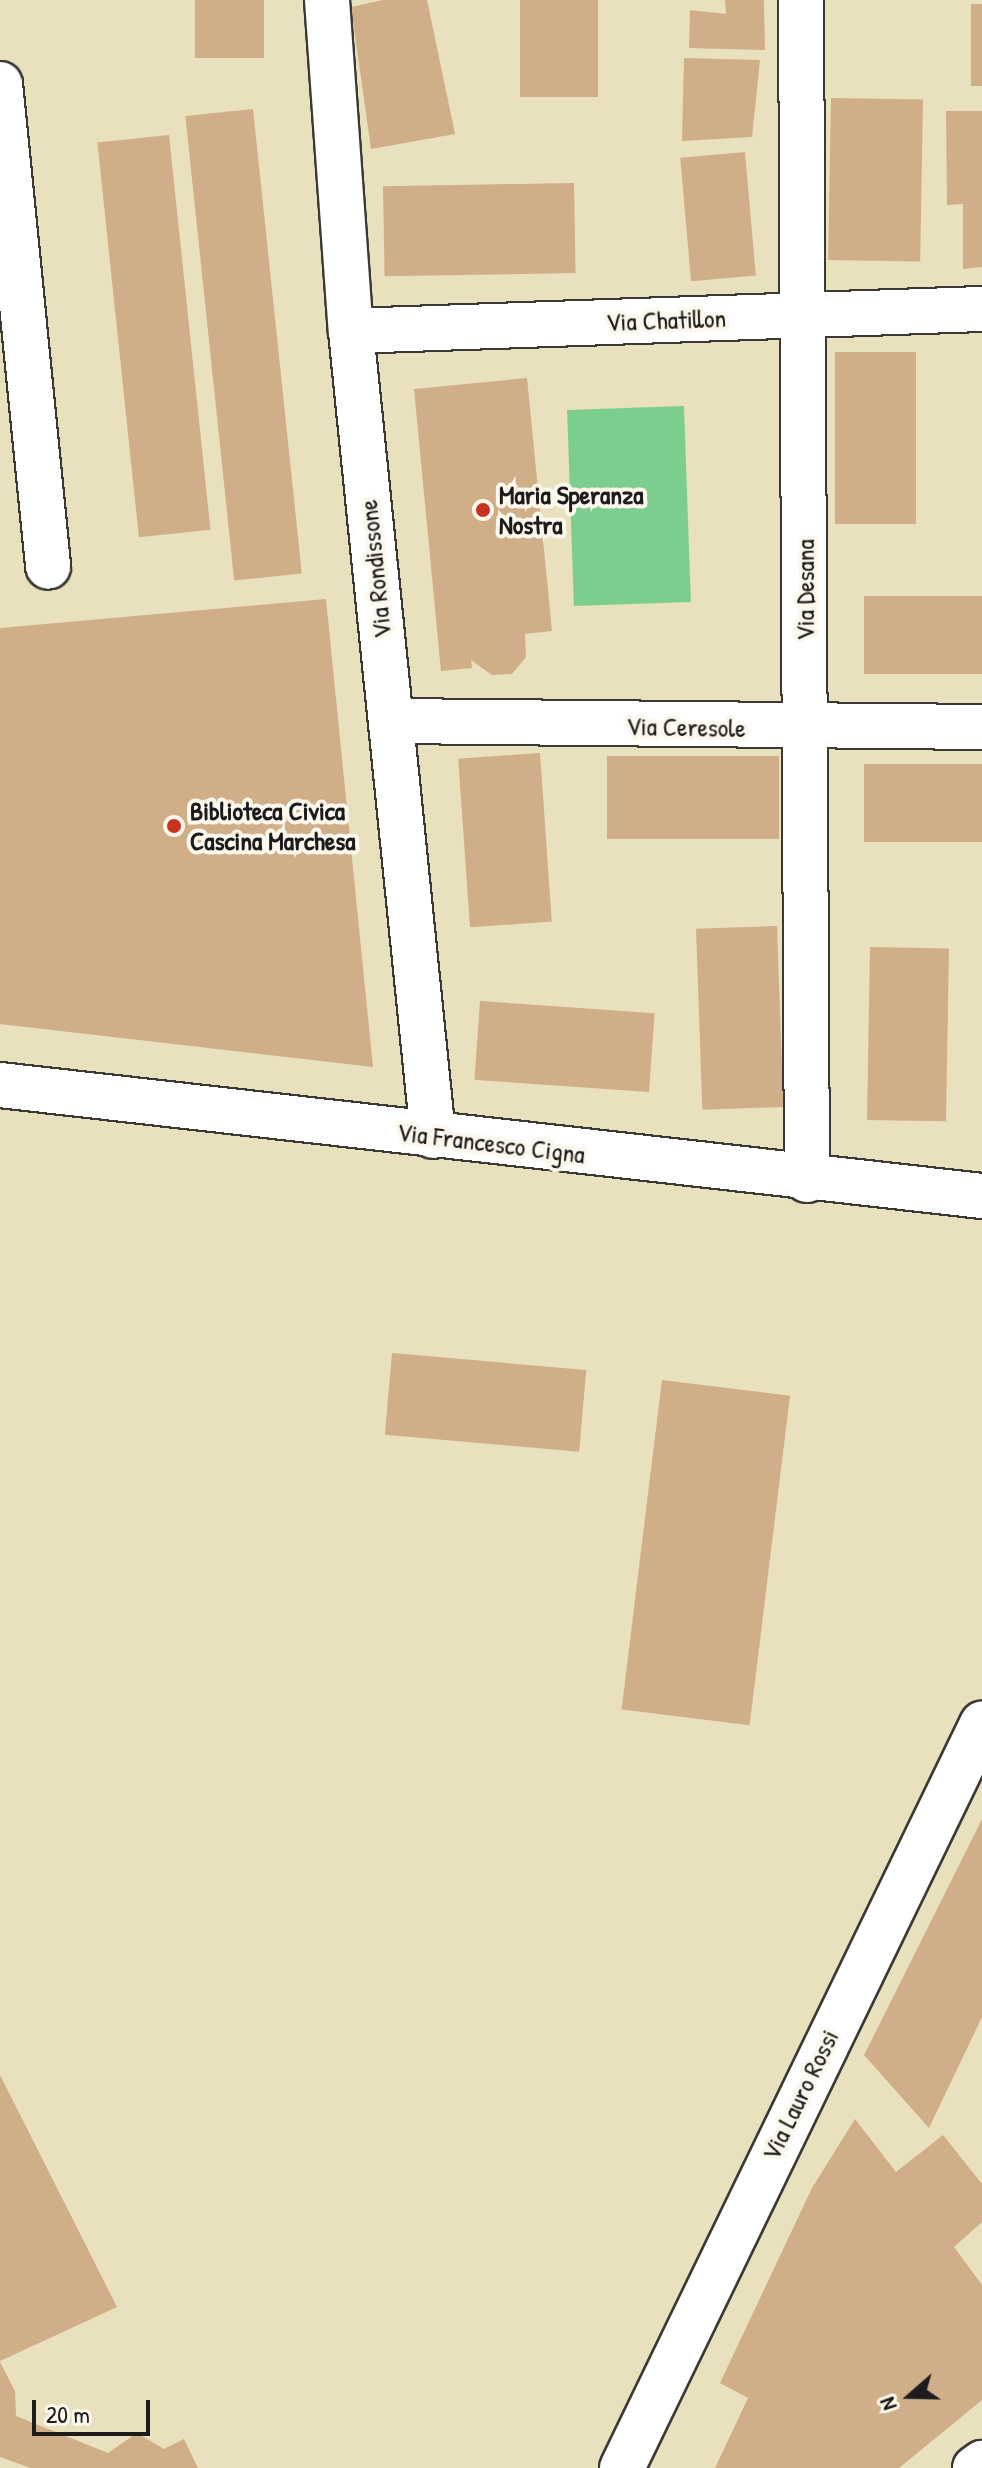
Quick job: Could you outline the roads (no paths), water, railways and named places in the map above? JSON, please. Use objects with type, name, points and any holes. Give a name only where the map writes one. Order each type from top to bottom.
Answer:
[{"type":"street","name":"Via Rondissone","points":[[327,0],[351,331],[433,1136]]},
{"type":"street","name":"Via Desana","points":[[801,0],[807,1180]]},
{"type":"street","points":[[0,84],[48,567]]},
{"type":"street","name":"Via Chatillon","points":[[351,331],[982,309]]},
{"type":"street","name":"Via Ceresole","points":[[391,721],[982,727]]},
{"type":"street","name":"Via Francesco Cigna","points":[[0,1085],[807,1180],[982,1196]]},
{"type":"street","name":"Via Lauro Rossi","points":[[622,2468],[982,1724]]},
{"type":"street","points":[[975,2468],[982,2463]]},
{"type":"place","name":"Maria Speranza Nostra","points":[[483,510]]},
{"type":"place","name":"Biblioteca Civica Cascina Marchesa","points":[[174,826]]}]
